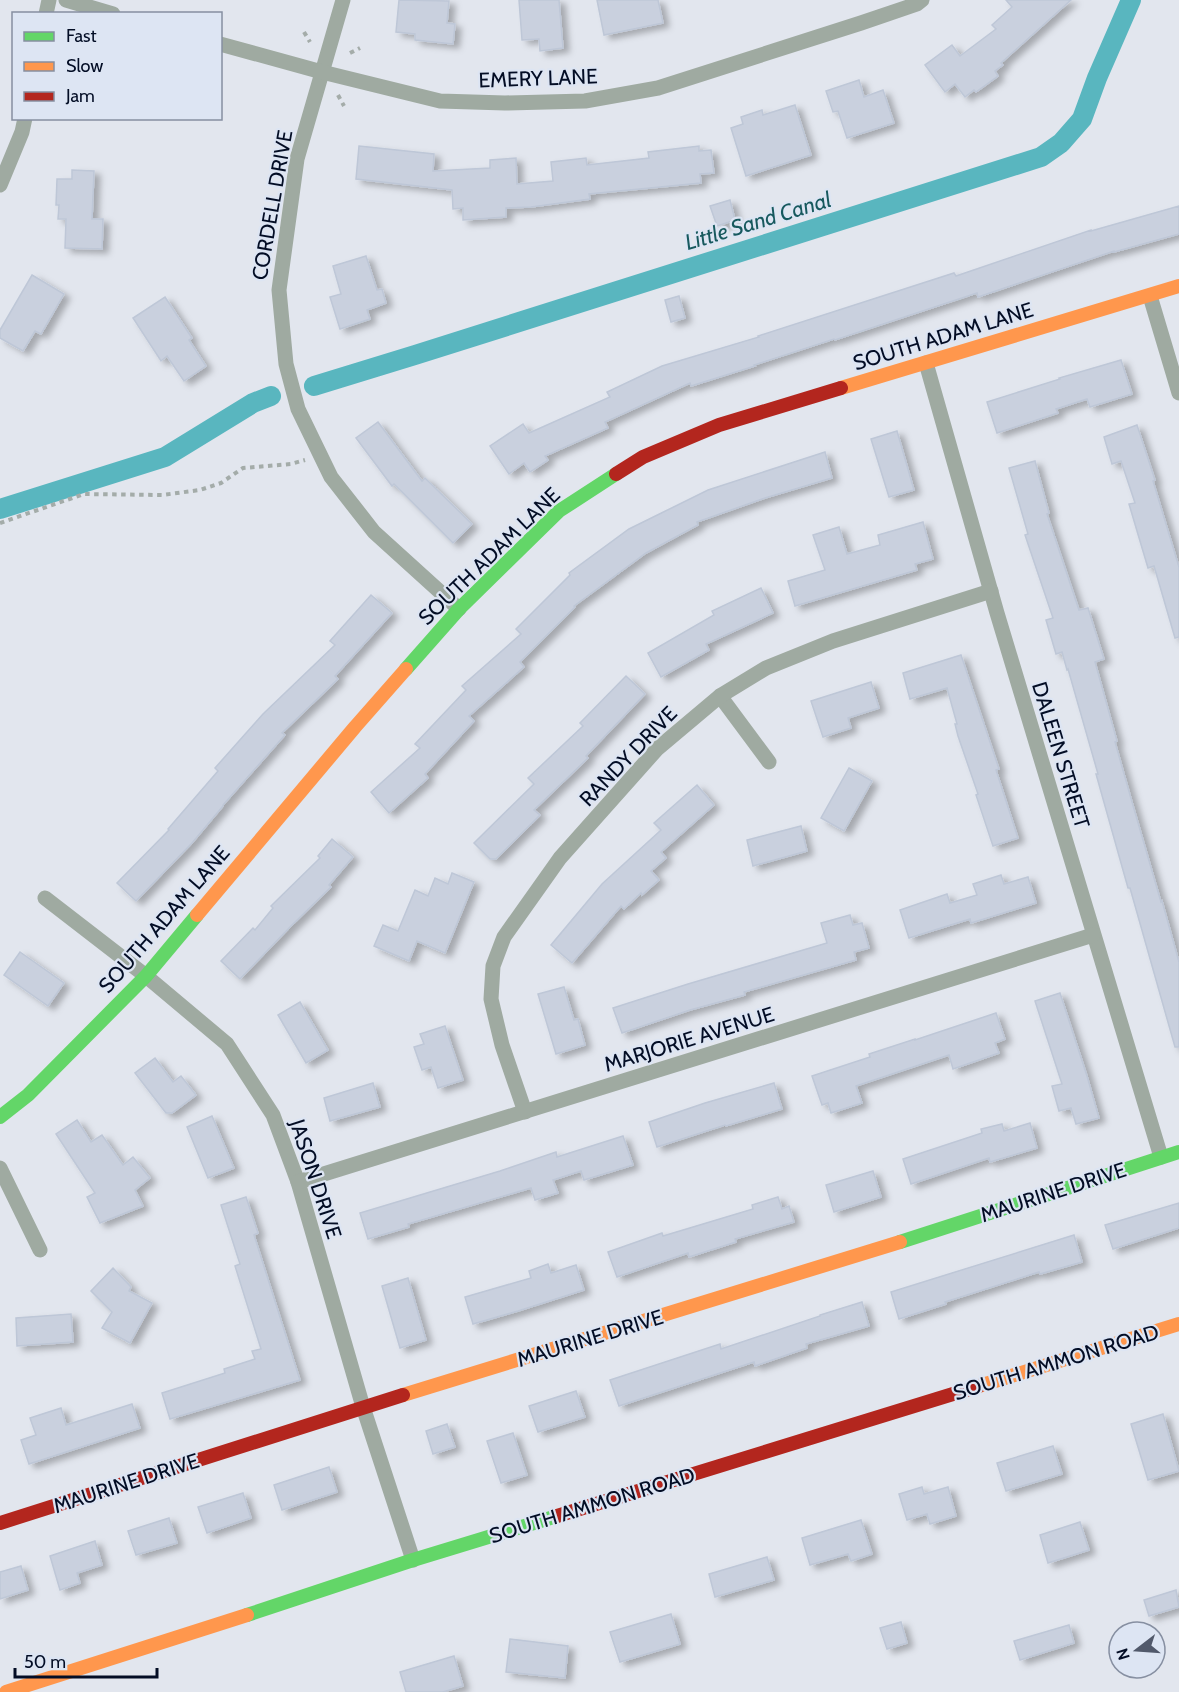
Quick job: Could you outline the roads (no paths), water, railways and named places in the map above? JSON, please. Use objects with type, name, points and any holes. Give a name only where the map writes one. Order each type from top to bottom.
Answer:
[{"type":"street","points":[[66,0],[106,12]]},
{"type":"street","name":"CORDELL DRIVE","points":[[343,0],[297,159],[279,290],[286,364],[298,409],[331,477],[374,532],[459,609]]},
{"type":"street","name":"EMERY LANE","points":[[222,45],[322,72],[440,100],[505,103],[585,101],[658,88],[861,23],[922,0]]},
{"type":"street","points":[[0,185],[22,132],[25,120]]},
{"type":"street","name":"SOUTH ADAM LANE","points":[[0,1117],[28,1095],[146,976],[355,727],[459,609],[559,511],[644,457],[719,425],[1179,286]]},
{"type":"street","points":[[1150,296],[1179,393]]},
{"type":"street","name":"DALEEN STREET","points":[[926,363],[991,591],[1161,1157]]},
{"type":"street","name":"RANDY DRIVE","points":[[525,1112],[502,1045],[490,999],[493,966],[504,937],[560,858],[657,749],[720,696],[766,668],[833,640],[991,591]]},
{"type":"street","points":[[720,696],[769,762]]},
{"type":"street","name":"JASON DRIVE","points":[[45,898],[146,976],[227,1044],[273,1115],[298,1182],[363,1407],[413,1560]]},
{"type":"street","name":"MARJORIE AVENUE","points":[[298,1182],[1093,935]]},
{"type":"street","name":"MAURINE DRIVE","points":[[0,1523],[363,1407],[844,1260],[1179,1152]]},
{"type":"street","points":[[0,1168],[40,1250]]},
{"type":"street","name":"SOUTH AMMON ROAD","points":[[6,1692],[413,1560],[1179,1324]]},
{"type":"waterway","name":"Little Sand Canal","points":[[314,386],[1041,157],[1061,143],[1082,119],[1131,0]]},
{"type":"waterway","name":"Little Sand Canal","points":[[0,509],[165,457],[253,403],[271,396]]}]
